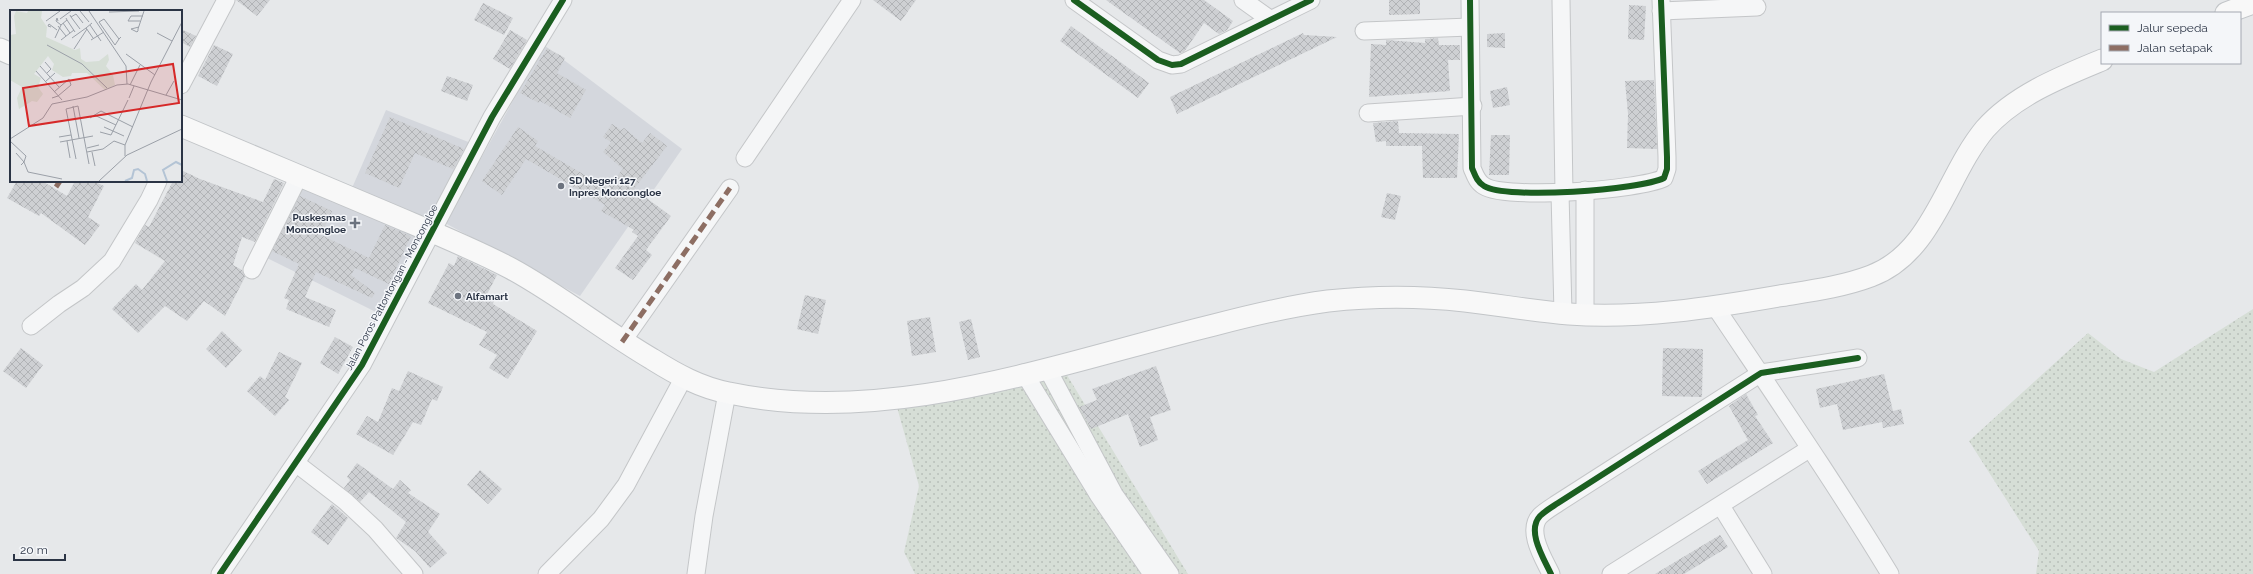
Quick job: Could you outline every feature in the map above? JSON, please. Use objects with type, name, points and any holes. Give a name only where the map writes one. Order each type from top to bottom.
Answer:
[{"type":"main road","points":[[2229,12],[2253,3]]},
{"type":"main road","points":[[0,50],[10,54]]},
{"type":"main road","points":[[182,126],[433,232],[512,270],[622,342],[684,377],[704,386],[727,393],[779,401],[841,403],[877,402],[953,390],[1047,368],[1232,320],[1329,301],[1414,298],[1459,300],[1563,314],[1648,314],[1716,308],[1833,287],[1872,276],[1894,266],[1927,227],[1968,152],[1987,126],[2010,106],[2037,89],[2101,60]]},
{"type":"street","points":[[182,83],[226,0]]},
{"type":"street","name":"Jalan Poros Pattontongan - Moncongloe","points":[[220,574],[297,464],[362,365],[492,117],[563,0]]},
{"type":"street","points":[[745,158],[852,0]]},
{"type":"street","points":[[1074,0],[1158,60],[1172,65],[1181,64],[1311,0]]},
{"type":"street","points":[[1243,0],[1271,20]]},
{"type":"street","points":[[1470,0],[1472,168],[1478,181],[1495,190],[1562,193],[1646,185],[1664,178],[1667,169],[1667,157],[1661,5],[1757,7]]},
{"type":"street","points":[[1561,0],[1563,314]]},
{"type":"street","points":[[1364,32],[1470,27]]},
{"type":"street","points":[[1368,113],[1472,106]]},
{"type":"street","points":[[252,270],[299,176]]},
{"type":"street","points":[[31,326],[59,304],[83,288],[112,261],[146,207],[158,182]]},
{"type":"street","points":[[622,342],[730,188]]},
{"type":"street","points":[[1585,190],[1585,315]]},
{"type":"street","points":[[1716,308],[1762,373],[1810,449],[1841,493],[1890,574]]},
{"type":"street","points":[[1551,574],[1537,541],[1534,528],[1539,516],[1762,373],[1858,358]]},
{"type":"street","points":[[1047,368],[1114,494],[1170,574]]},
{"type":"street","points":[[1024,373],[1099,496],[1152,574]]},
{"type":"street","points":[[547,574],[601,520],[622,490],[684,377]]},
{"type":"street","points":[[696,574],[704,516],[727,393]]},
{"type":"street","points":[[1611,574],[1810,449]]},
{"type":"street","points":[[297,464],[345,501],[375,529],[414,574]]},
{"type":"street","points":[[1721,506],[1764,574]]},
{"type":"shaded area","name":"SD Negeri 127 Inpres Moncongloe","points":[[544,45],[682,149],[580,296],[445,223]]},
{"type":"shaded area","name":"Puskesmas Moncongloe","points":[[386,110],[471,143],[382,315],[265,257],[306,167],[352,188]]},
{"type":"shaded area","points":[[2253,309],[2253,574],[2036,574],[2039,551],[1969,441],[2088,333],[2121,359],[2154,372]]},
{"type":"shaded area","points":[[1056,357],[1188,574],[915,574],[904,552],[919,486],[895,400]]},
{"type":"building","points":[[236,0],[270,0],[257,16]]},
{"type":"building","points":[[873,0],[916,0],[901,21]]},
{"type":"building","points":[[1106,0],[1204,0],[1233,21],[1227,30],[1219,34],[1204,23],[1184,52],[1180,53]]},
{"type":"building","points":[[1389,0],[1420,0],[1420,14],[1389,15]]},
{"type":"building","points":[[483,3],[513,18],[504,35],[474,20]]},
{"type":"building","points":[[1629,5],[1646,6],[1644,40],[1628,39]]},
{"type":"building","points":[[1071,26],[1149,83],[1138,98],[1060,41]]},
{"type":"building","points":[[182,29],[196,36],[190,47],[182,43]]},
{"type":"building","points":[[510,30],[527,40],[510,69],[493,59]]},
{"type":"building","points":[[1303,33],[1304,35],[1337,37],[1177,114],[1170,97]]},
{"type":"building","points":[[1505,33],[1505,48],[1487,47],[1487,34]]},
{"type":"building","points":[[1438,38],[1439,45],[1460,45],[1460,60],[1448,60],[1450,91],[1369,97],[1371,44],[1386,45],[1386,40],[1425,43],[1425,39]]},
{"type":"building","points":[[214,45],[233,54],[217,86],[198,76]]},
{"type":"building","points":[[547,48],[565,58],[557,73],[586,90],[570,118],[540,101],[539,103],[520,93]]},
{"type":"building","points":[[447,76],[473,85],[467,101],[441,91]]},
{"type":"building","points":[[1654,80],[1657,149],[1627,148],[1628,114],[1625,81]]},
{"type":"building","points":[[1507,87],[1510,105],[1493,108],[1490,91]]},
{"type":"building","points":[[390,117],[464,149],[453,169],[415,153],[399,188],[365,173]]},
{"type":"building","points":[[1398,121],[1399,133],[1459,134],[1457,178],[1423,178],[1422,146],[1386,146],[1386,141],[1376,142],[1373,123]]},
{"type":"building","points":[[612,124],[621,130],[624,128],[642,143],[650,133],[667,146],[634,189],[671,216],[646,250],[652,255],[633,280],[615,268],[638,236],[632,232],[634,230],[601,211],[605,205],[526,159],[502,195],[482,181],[518,127],[538,141],[535,146],[607,188],[623,169],[603,152],[611,142],[603,137]]},
{"type":"building","points":[[1491,135],[1510,135],[1509,175],[1489,175]]},
{"type":"building","points":[[182,170],[200,179],[263,202],[274,179],[284,183],[255,242],[242,237],[233,265],[242,270],[245,277],[225,316],[204,301],[187,321],[165,306],[138,333],[112,309],[136,284],[142,290],[165,261],[135,243],[145,225],[149,227],[172,182],[182,182]]},
{"type":"building","points":[[16,182],[44,182],[67,196],[74,182],[95,182],[104,186],[88,217],[100,225],[85,245],[41,213],[39,216],[7,198]]},
{"type":"building","points":[[1387,193],[1401,196],[1395,220],[1381,217]]},
{"type":"building","points":[[300,196],[332,211],[321,235],[369,258],[385,225],[411,236],[389,284],[355,268],[351,275],[375,293],[372,298],[316,272],[305,297],[336,310],[329,327],[286,309],[289,300],[284,298],[299,264],[272,251]]},
{"type":"building","points":[[458,256],[497,275],[486,296],[494,300],[493,304],[537,331],[508,379],[489,368],[497,355],[479,345],[487,332],[428,303],[449,263],[454,266]]},
{"type":"building","points":[[805,295],[826,300],[818,334],[797,329]]},
{"type":"building","points":[[930,317],[936,352],[912,356],[907,321]]},
{"type":"building","points":[[971,319],[980,357],[968,360],[959,322]]},
{"type":"building","points":[[222,331],[242,350],[226,368],[206,349]]},
{"type":"building","points":[[335,337],[353,347],[338,374],[320,363]]},
{"type":"building","points":[[21,348],[43,365],[26,388],[3,371]]},
{"type":"building","points":[[1663,348],[1703,349],[1702,397],[1662,396]]},
{"type":"building","points":[[279,352],[302,363],[285,397],[289,400],[275,416],[247,391],[260,376],[265,380]]},
{"type":"building","points":[[1156,366],[1171,410],[1150,417],[1158,440],[1140,447],[1128,414],[1091,429],[1079,407],[1097,400],[1092,389]]},
{"type":"building","points":[[408,371],[443,387],[437,401],[432,399],[421,425],[413,422],[393,455],[356,434],[367,416],[378,422],[392,388],[399,391]]},
{"type":"building","points":[[1884,374],[1893,411],[1901,409],[1904,424],[1883,428],[1882,422],[1843,430],[1837,404],[1820,408],[1816,389]]},
{"type":"building","points":[[1746,394],[1758,415],[1755,416],[1773,443],[1707,484],[1698,471],[1748,440],[1729,406]]},
{"type":"building","points":[[357,463],[393,489],[400,480],[411,490],[408,493],[440,514],[428,532],[447,553],[430,568],[415,551],[396,538],[406,522],[369,492],[360,502],[344,488],[350,480],[347,477]]},
{"type":"building","points":[[480,470],[502,489],[488,504],[467,485]]},
{"type":"building","points":[[332,504],[348,518],[328,545],[311,532]]},
{"type":"building","points":[[1720,535],[1728,547],[1684,574],[1655,574]]},
{"type":"marked path","points":[[56,187],[59,182]]},
{"type":"marked path","points":[[622,342],[730,188]]},
{"type":"cycle path","points":[[220,574],[362,365],[492,117],[563,0]]},
{"type":"cycle path","points":[[1074,0],[1158,60],[1172,65],[1181,64],[1311,0]]},
{"type":"cycle path","points":[[1470,0],[1472,168],[1475,176],[1484,186],[1497,190],[1544,193],[1573,192],[1629,186],[1664,178],[1667,169],[1667,157],[1661,0]]},
{"type":"cycle path","points":[[1551,574],[1535,537],[1536,522],[1546,511],[1761,373],[1858,358]]},
{"type":"place","name":"SD Negeri 127 Inpres Moncongloe","points":[[561,186]]},
{"type":"place","name":"Puskesmas Moncongloe","points":[[355,223]]},
{"type":"place","name":"Alfamart","points":[[458,296]]}]
